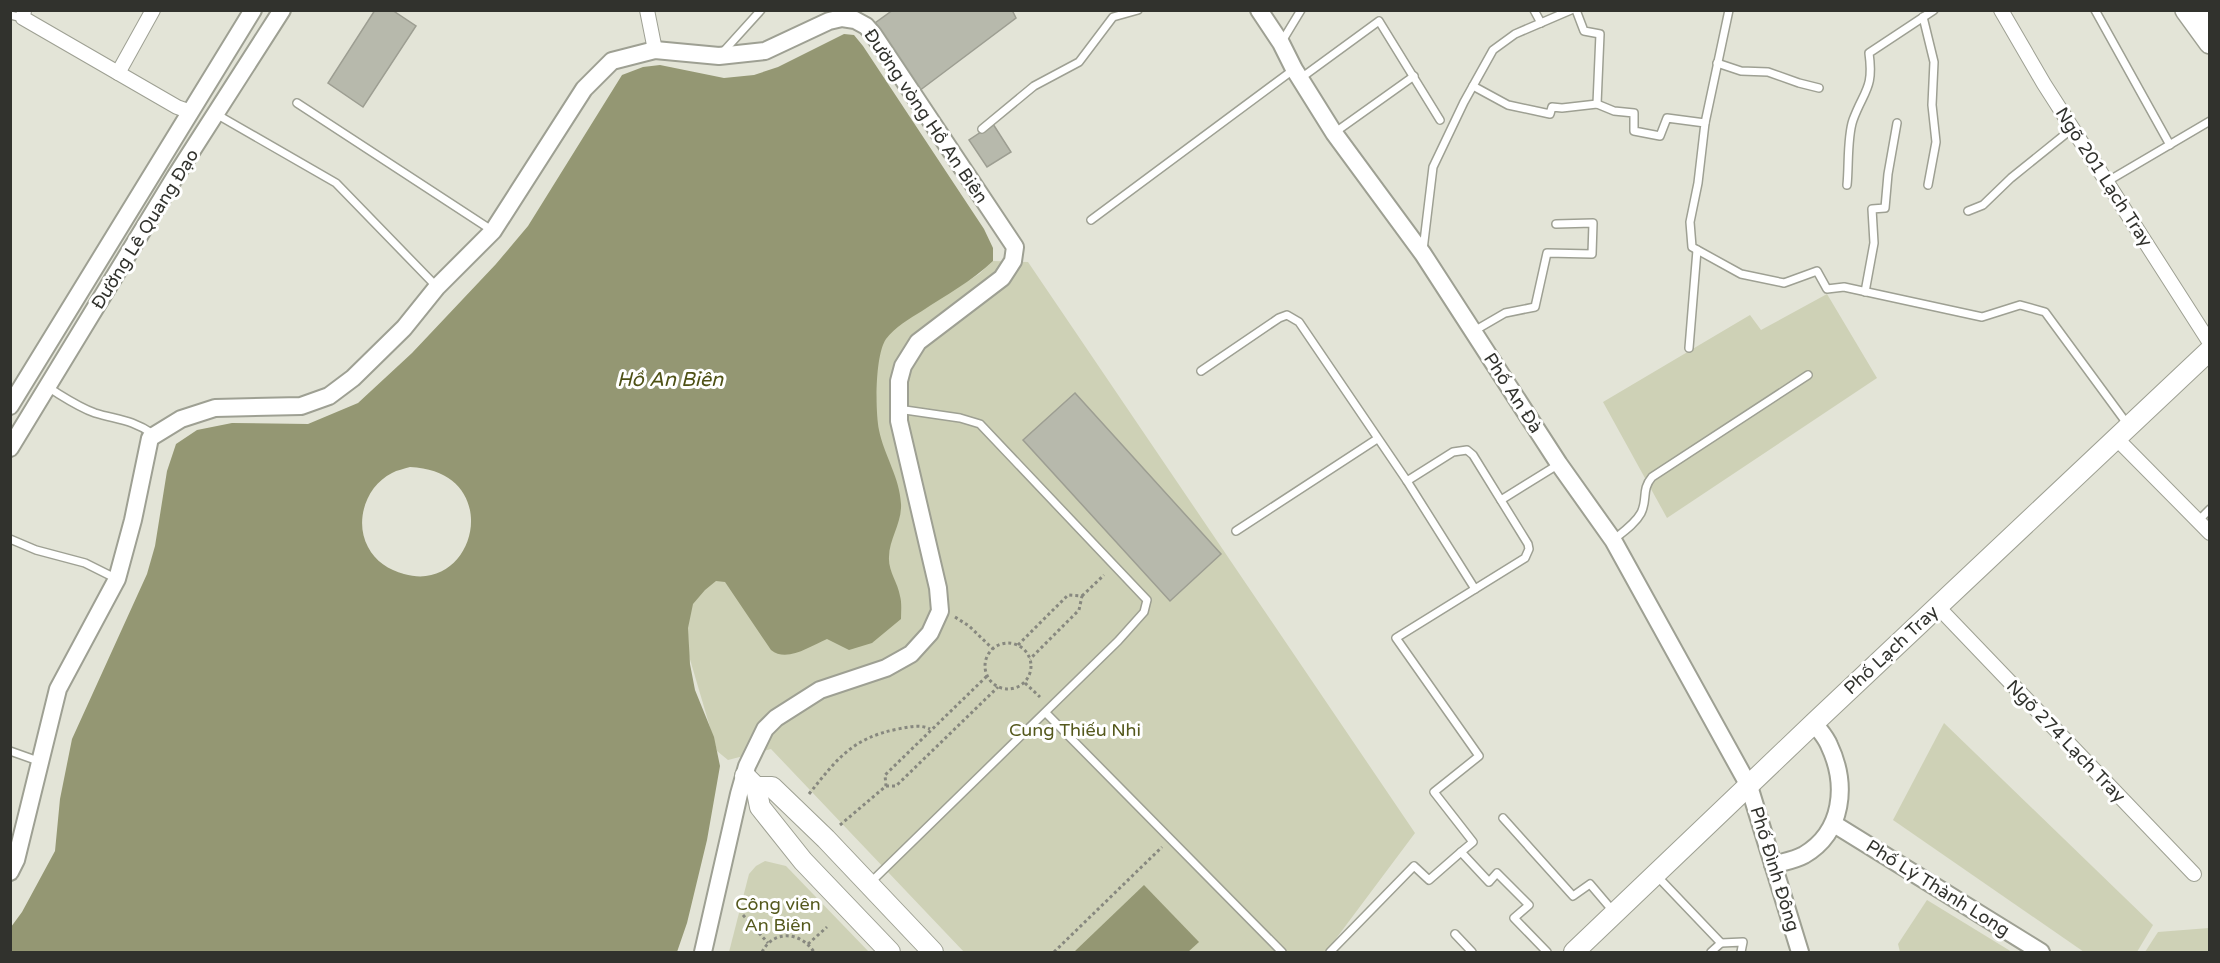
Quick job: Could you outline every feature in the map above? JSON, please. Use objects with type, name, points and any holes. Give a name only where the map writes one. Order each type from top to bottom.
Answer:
[{"type":"highway","points":[[2205,10],[2210,18]]},
{"type":"main road","points":[[2186,10],[2210,42]]},
{"type":"main road","name":"Phố Lạch Tray","points":[[1574,952],[2210,350]]},
{"type":"main road","points":[[750,782],[772,788],[933,952]]},
{"type":"main road","points":[[750,782],[760,807],[803,861],[890,952]]},
{"type":"street","points":[[118,73],[153,10]]},
{"type":"street","name":"Đường Lê Quang Đạo","points":[[10,406],[253,10]]},
{"type":"street","name":"Đường Lê Quang Đạo","points":[[10,448],[175,177],[282,10]]},
{"type":"street","points":[[647,10],[655,50]]},
{"type":"street","name":"Phố An Đà","points":[[1259,10],[1334,133],[1423,254],[1559,464],[1613,540],[1749,786]]},
{"type":"street","name":"Ngõ 201 Lạch Tray","points":[[2001,10],[2210,344]]},
{"type":"street","points":[[19,15],[177,107],[191,112]]},
{"type":"street","name":"Đường vòng Hồ An Biên","points":[[155,435],[181,419],[215,408],[301,406],[329,396],[353,378],[404,328],[437,287],[493,231],[584,89],[612,61],[655,50],[719,56],[765,51],[829,21],[849,19],[866,26],[1015,247],[1013,261],[1002,278],[918,342],[903,366],[899,381],[899,421],[938,588],[940,611],[930,633],[911,654],[886,668],[820,690],[776,718],[765,729],[750,782],[729,833],[703,952]]},
{"type":"street","points":[[2122,432],[2210,533]]},
{"type":"street","points":[[10,872],[16,860],[58,689],[117,579],[133,520],[150,438],[155,435]]},
{"type":"street","name":"Ngõ 274 Lạch Tray","points":[[1938,607],[2194,874]]},
{"type":"street","points":[[1773,865],[1803,856],[1825,839],[1834,824],[1841,788],[1837,765],[1829,744],[1814,723]]},
{"type":"street","name":"Phố Đình Đông","points":[[1749,786],[1800,952]]},
{"type":"street","name":"Phố Lý Thành Long","points":[[1834,824],[2041,952]]},
{"type":"lane","points":[[719,56],[761,10]]},
{"type":"lane","points":[[982,129],[1034,86],[1079,62],[1113,17],[1138,10]]},
{"type":"lane","points":[[1281,43],[1301,10]]},
{"type":"lane","points":[[1534,10],[1541,23]]},
{"type":"lane","points":[[1423,254],[1433,167],[1493,50],[1515,34],[1571,10]]},
{"type":"lane","points":[[1576,10],[1584,32],[1600,34],[1597,104]]},
{"type":"lane","points":[[1729,10],[1712,102],[1705,123],[1698,183],[1690,222],[1692,247],[1741,274],[1784,284],[1817,272],[1827,289],[1844,287],[1922,302],[1982,317],[2020,305],[2045,312],[2122,432]]},
{"type":"lane","points":[[1847,185],[1853,121],[1868,91],[1871,70],[1869,53],[1934,10]]},
{"type":"lane","points":[[2095,10],[2170,145]]},
{"type":"lane","points":[[1923,17],[1934,62],[1932,105],[1936,142],[1928,185]]},
{"type":"lane","points":[[1091,220],[1297,74],[1379,21],[1440,120]]},
{"type":"lane","points":[[1718,63],[1741,71],[1767,72],[1819,88]]},
{"type":"lane","points":[[1334,133],[1414,76]]},
{"type":"lane","points":[[1473,86],[1508,105],[1550,114],[1552,106],[1562,108],[1597,104],[1614,111],[1634,113],[1634,131],[1660,136],[1667,118],[1705,123]]},
{"type":"lane","points":[[297,103],[493,231]]},
{"type":"lane","points":[[216,114],[336,183],[437,287]]},
{"type":"lane","points":[[2108,181],[2210,121]]},
{"type":"lane","points":[[1864,292],[1874,243],[1872,209],[1885,208],[1897,123]]},
{"type":"lane","points":[[1968,211],[1983,205],[2011,178],[2073,128]]},
{"type":"lane","points":[[1474,331],[1505,313],[1535,307],[1547,253],[1592,254],[1593,223],[1556,224]]},
{"type":"lane","points":[[1689,348],[1697,250]]},
{"type":"lane","points":[[1201,371],[1279,318],[1287,315],[1293,317],[1299,322],[1407,481],[1475,589]]},
{"type":"lane","points":[[1613,540],[1641,513],[1645,500],[1645,485],[1652,477],[1808,375]]},
{"type":"lane","points":[[48,387],[76,405],[96,413],[131,421],[155,435]]},
{"type":"lane","points":[[868,884],[1046,713],[1136,622],[1144,612],[1147,600],[980,424],[960,418],[898,409]]},
{"type":"lane","points":[[1236,531],[1377,439]]},
{"type":"lane","points":[[1330,952],[1414,866],[1429,880],[1473,842],[1434,792],[1479,756],[1396,638],[1528,555],[1528,544],[1473,455],[1467,450],[1453,452],[1407,481]]},
{"type":"lane","points":[[1501,500],[1559,464]]},
{"type":"lane","points":[[2198,521],[2210,509]]},
{"type":"lane","points":[[10,538],[36,550],[85,563],[117,579]]},
{"type":"lane","points":[[1046,713],[1282,952]]},
{"type":"lane","points":[[10,751],[41,762]]},
{"type":"lane","points":[[1503,818],[1573,896],[1590,885],[1615,913]]},
{"type":"lane","points":[[1461,852],[1489,882],[1497,873],[1528,905],[1514,918],[1547,952]]},
{"type":"lane","points":[[1656,875],[1721,943]]},
{"type":"lane","points":[[1455,934],[1472,952]]},
{"type":"lane","points":[[1711,952],[1721,943],[1743,942],[1741,952]]},
{"type":"path","points":[[1030,659],[1079,610],[1082,596],[1104,576]]},
{"type":"path","points":[[1018,645],[1068,595],[1082,596]]},
{"type":"path","points":[[952,615],[969,626],[993,649]]},
{"type":"path","points":[[1002,644],[1018,645],[1025,650],[1030,659],[1031,670],[1025,683],[1012,689],[998,687],[987,676],[986,660],[993,649],[1002,644]]},
{"type":"path","points":[[886,786],[885,776],[930,729],[987,676]]},
{"type":"path","points":[[1025,683],[1041,697]]},
{"type":"path","points":[[840,825],[886,786],[896,786],[998,687]]},
{"type":"path","points":[[809,794],[833,764],[851,747],[886,731],[914,726],[924,726],[930,729]]},
{"type":"path","points":[[1054,952],[1162,847]]},
{"type":"path","points":[[743,915],[768,943]]},
{"type":"path","points":[[808,944],[827,927]]},
{"type":"path","points":[[762,952],[768,943],[784,935],[802,939],[814,952]]},
{"type":"green space","name":"Cung Thiếu Nhi","points":[[993,261],[1028,262],[1415,833],[1326,952],[964,952],[771,749],[728,760],[717,751],[689,656],[686,593],[867,433],[879,337],[979,274]]},
{"type":"green space","points":[[1827,294],[1877,378],[1667,518],[1603,402],[1750,315],[1761,330]]},
{"type":"green space","points":[[1944,723],[2153,925],[2137,952],[2084,952],[1893,820]]},
{"type":"green space","name":"Công viên An Biên","points":[[765,861],[786,866],[869,952],[729,952],[749,874]]},
{"type":"green space","points":[[1927,900],[2012,952],[1900,952],[1898,944]]},
{"type":"green space","points":[[2209,928],[2209,952],[2145,952],[2158,932]]},
{"type":"water","name":"Hồ An Biên","points":[[844,34],[854,35],[984,229],[993,248],[993,261],[968,281],[907,320],[886,339],[882,347],[878,370],[877,410],[881,439],[900,494],[901,511],[889,557],[901,599],[901,619],[872,643],[849,650],[827,639],[799,652],[784,655],[771,650],[725,582],[716,581],[693,604],[688,628],[690,664],[695,690],[714,737],[720,766],[707,840],[687,923],[677,952],[11,952],[11,927],[22,912],[55,851],[60,799],[72,739],[147,574],[155,546],[167,471],[176,444],[197,430],[232,423],[308,424],[358,403],[412,353],[496,264],[528,226],[622,75],[643,67],[660,65],[724,78],[754,75],[778,67]],"holes":[[[410,467],[440,474],[460,488],[470,508],[470,530],[463,550],[449,567],[429,576],[404,574],[393,570],[374,557],[364,537],[363,516],[369,495],[383,479],[398,470]]]},
{"type":"water","points":[[1144,885],[1199,942],[1188,952],[1074,952]]},
{"type":"building","points":[[375,10],[392,10],[416,26],[363,107],[328,83]]},
{"type":"building","points":[[893,10],[1012,10],[1016,18],[919,91],[875,23]]},
{"type":"building","points":[[993,124],[1011,152],[987,167],[969,140]]},
{"type":"building","points":[[1075,393],[1221,554],[1170,601],[1023,440]]}]
